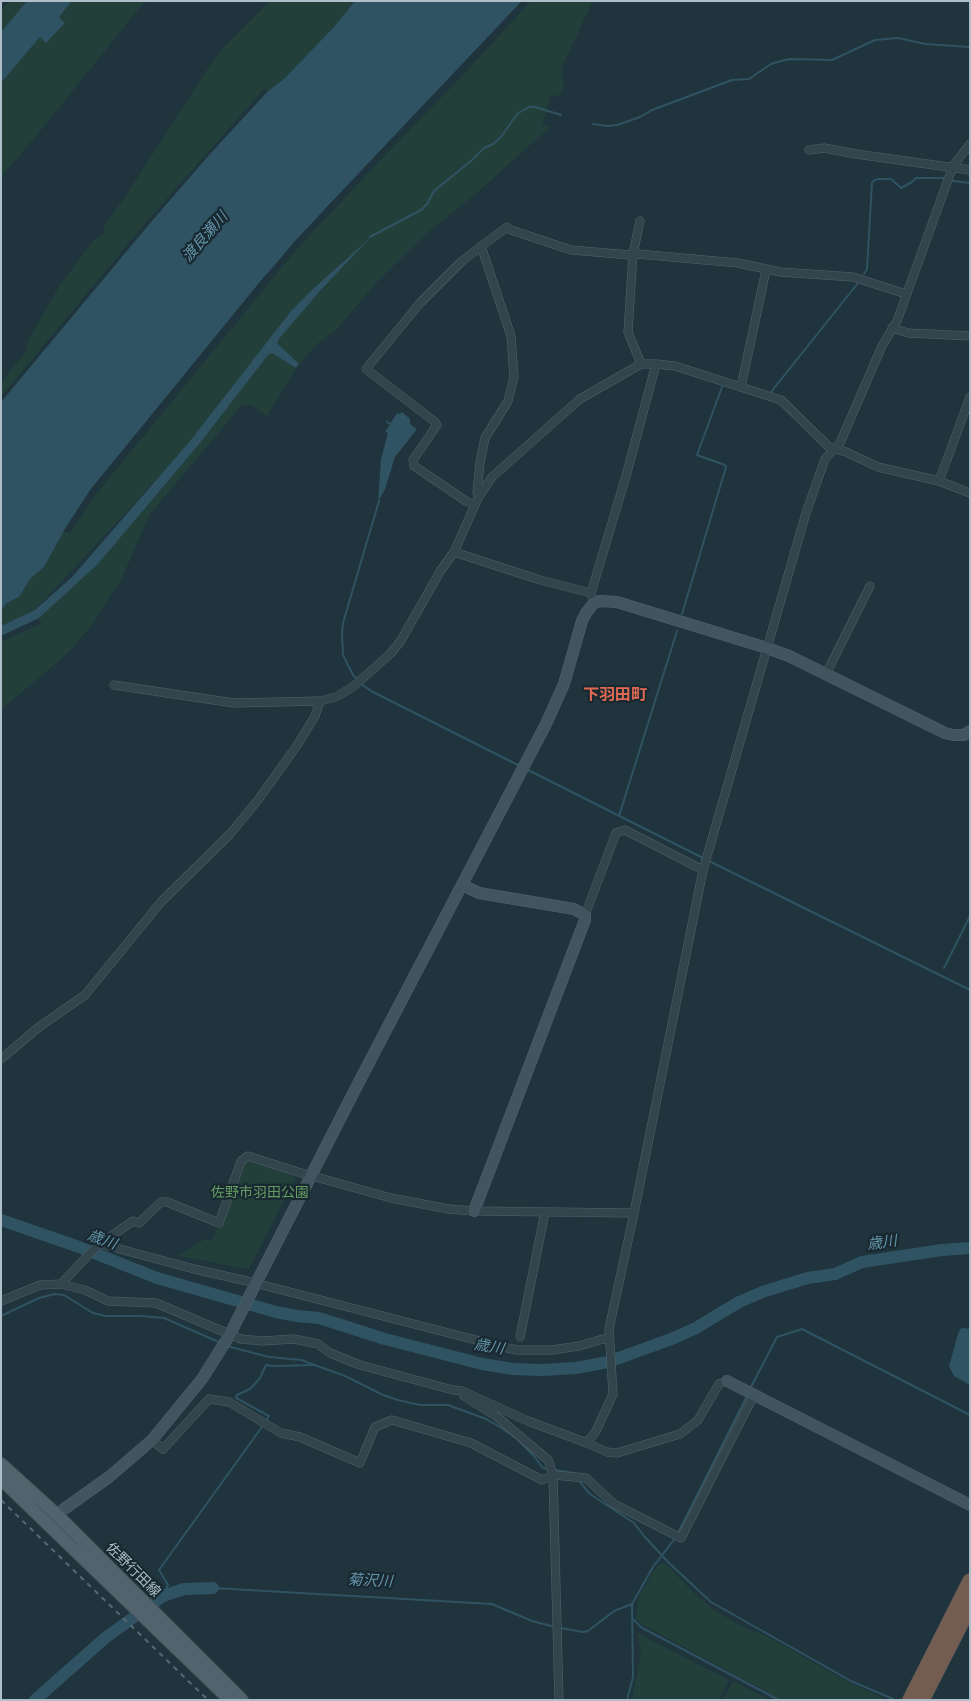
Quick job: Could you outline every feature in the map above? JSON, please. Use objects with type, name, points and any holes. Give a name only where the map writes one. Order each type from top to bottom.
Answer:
[{"type":"highway","points":[[910,1700],[970,1581]]},
{"type":"highway","points":[[922,1700],[970,1606]]},
{"type":"main road","name":"佐野行田線","points":[[1,1464],[51,1518],[135,1602],[242,1700]]},
{"type":"main road","name":"佐野行田線","points":[[1,1479],[51,1518]]},
{"type":"main road","name":"佐野行田線","points":[[154,1620],[230,1700]]},
{"type":"street","points":[[587,1443],[596,1431],[614,1394],[609,1329],[706,863],[806,513],[825,459],[842,439],[882,346],[897,321],[953,166],[970,144]]},
{"type":"street","points":[[808,150],[824,148],[970,170]]},
{"type":"street","points":[[640,221],[633,254],[628,332],[641,364]]},
{"type":"street","points":[[475,506],[466,502],[414,466],[413,460],[437,425],[366,369],[420,303],[462,261],[507,227],[571,250],[738,263],[780,272],[853,277],[906,294]]},
{"type":"street","points":[[479,497],[477,492],[485,438],[508,401],[514,377],[511,336],[481,246]]},
{"type":"street","points":[[741,387],[766,270]]},
{"type":"street","points":[[892,328],[908,333],[970,336]]},
{"type":"street","points":[[114,685],[234,703],[320,700],[336,697],[354,686],[390,654],[400,642],[441,570],[454,552],[479,497],[492,477],[580,399],[641,364],[675,366],[781,400],[825,443],[835,449],[878,467],[940,481],[970,493]]},
{"type":"street","points":[[51,1518],[109,1477],[152,1440],[202,1379],[230,1334],[523,768],[564,684],[582,621],[592,598],[656,364]]},
{"type":"street","points":[[940,481],[970,397]]},
{"type":"street","points":[[454,552],[592,598],[617,602],[767,648],[790,656],[945,733],[964,735],[970,731]]},
{"type":"street","points":[[826,674],[870,586]]},
{"type":"street","points":[[1,1059],[39,1027],[85,995],[160,904],[230,834],[258,800],[298,744],[315,716],[320,700]]},
{"type":"street","points":[[474,1211],[583,927],[585,915],[616,833],[625,830],[706,863]]},
{"type":"street","points":[[462,885],[480,892],[574,909],[585,915]]},
{"type":"street","points":[[61,1284],[99,1245],[133,1220],[139,1222],[161,1202],[167,1202],[219,1223],[241,1161],[246,1156],[391,1198],[449,1209],[634,1213]]},
{"type":"street","points":[[520,1337],[545,1212]]},
{"type":"street","points":[[99,1245],[517,1350],[552,1350],[579,1346],[604,1339],[610,1344]]},
{"type":"street","points":[[1,1301],[40,1285],[61,1284],[85,1290],[108,1301],[156,1303],[241,1340],[294,1339],[318,1344],[330,1353],[360,1365],[462,1391],[528,1421],[587,1443],[597,1449],[617,1453],[680,1434],[698,1420],[719,1384],[727,1381],[970,1505]]},
{"type":"street","points":[[462,1391],[464,1396],[496,1416],[532,1445],[548,1460],[552,1471],[559,1700]]},
{"type":"street","points":[[552,1471],[586,1478],[614,1504],[681,1538],[754,1395]]},
{"type":"street","points":[[152,1440],[163,1449],[208,1400],[229,1402],[280,1433],[300,1438],[360,1462],[375,1427],[392,1420],[471,1443],[542,1480],[552,1471]]},
{"type":"green space","points":[[9,1],[27,1],[1,32],[1,11]]},
{"type":"green space","points":[[72,1],[145,1],[1,177],[1,83],[40,37],[46,42],[64,23],[58,17]]},
{"type":"green space","points":[[270,1],[355,1],[333,28],[284,79],[268,91],[264,89],[147,221],[1,397],[1,384],[25,354],[29,339],[58,288],[93,241],[103,235],[105,224],[123,200],[210,65],[222,49]]},
{"type":"green space","points":[[531,1],[593,1],[561,69],[564,84],[560,96],[551,95],[542,125],[550,127],[478,192],[426,234],[378,281],[336,330],[317,344],[299,364],[277,343],[279,339],[319,292],[365,243],[314,288],[291,311],[190,441],[145,492],[35,610],[1,626],[1,610],[7,603],[19,597],[30,579],[44,567],[64,531],[70,534],[96,494],[297,249]]},
{"type":"green space","points":[[272,353],[296,368],[267,416],[252,405],[242,405],[150,514],[122,578],[91,626],[68,653],[1,710],[1,642],[41,624],[39,618],[98,564],[200,443],[268,355]]},
{"type":"green space","name":"佐野市羽田公園","points":[[250,1160],[296,1177],[249,1269],[178,1256],[205,1239],[212,1241],[218,1226],[222,1227],[245,1162]]},
{"type":"green space","points":[[665,1563],[697,1596],[714,1610],[747,1629],[765,1635],[850,1683],[887,1700],[782,1700],[641,1624],[636,1619],[639,1597],[655,1569],[660,1564]]},
{"type":"green space","points":[[637,1633],[729,1680],[719,1700],[632,1700],[641,1651]]},
{"type":"green space","points":[[733,1681],[770,1700],[723,1700]]},
{"type":"water","points":[[27,1],[72,1],[59,17],[65,23],[46,43],[40,37],[1,83],[1,32]]},
{"type":"water","name":"渡良瀬川","points":[[355,1],[522,1],[325,209],[263,278],[91,489],[66,527],[44,567],[30,579],[19,597],[7,603],[1,610],[1,402],[210,154],[268,91],[284,79],[333,28]]},
{"type":"water","points":[[371,237],[319,292],[279,339],[277,343],[299,364],[296,368],[272,353],[268,355],[200,443],[98,564],[39,618],[1,636],[1,626],[35,610],[72,577],[190,441],[291,311]]},
{"type":"water","points":[[402,412],[410,419],[410,424],[417,429],[395,457],[385,489],[378,502],[381,459],[388,433],[385,432],[397,413],[400,414]]},
{"type":"water","points":[[960,1329],[970,1329],[970,1385],[954,1376],[949,1366],[958,1334]]},
{"type":"pier","points":[[522,1],[524,3],[461,71],[296,244],[93,490],[66,533],[64,531],[91,489],[294,242]]},
{"type":"waterway","points":[[593,124],[617,125],[732,80],[749,79],[771,64],[790,59],[832,60],[875,40],[898,38],[925,44],[970,47]]},
{"type":"waterway","points":[[370,237],[421,210],[427,204],[434,191],[484,148],[493,144],[501,137],[517,114],[529,107],[535,107],[561,115]]},
{"type":"waterway","points":[[864,274],[867,269],[872,182],[877,179],[891,179],[901,188],[916,178],[944,178]]},
{"type":"waterway","points":[[953,181],[970,183]]},
{"type":"waterway","points":[[771,392],[858,283]]},
{"type":"waterway","points":[[682,614],[726,467],[697,455],[722,387]]},
{"type":"waterway","points":[[387,422],[392,425]]},
{"type":"waterway","points":[[357,679],[343,655],[343,623],[379,501]]},
{"type":"waterway","points":[[619,816],[677,631]]},
{"type":"waterway","points":[[360,683],[371,691],[520,766]]},
{"type":"waterway","points":[[526,769],[703,858]]},
{"type":"waterway","points":[[707,860],[970,990]]},
{"type":"waterway","points":[[944,968],[970,916]]},
{"type":"waterway","name":"歳川","points":[[1,1220],[79,1247],[157,1278],[276,1312],[319,1318],[385,1339],[482,1364],[513,1369],[542,1370],[576,1368],[608,1362],[674,1338],[696,1328],[739,1302],[765,1291],[808,1278],[835,1274],[862,1262],[942,1250],[970,1248]]},
{"type":"waterway","points":[[1,1316],[39,1298],[55,1294],[64,1295],[93,1313],[105,1316],[164,1318],[221,1343]]},
{"type":"waterway","points":[[751,1387],[777,1337],[802,1329],[970,1415]]},
{"type":"waterway","points":[[227,1346],[269,1357],[301,1360],[345,1376],[383,1395],[398,1400],[420,1405],[448,1405],[486,1419],[517,1439],[543,1468],[548,1469]]},
{"type":"waterway","points":[[266,1421],[269,1416],[236,1398],[237,1395],[250,1389],[260,1378],[266,1365],[314,1365]]},
{"type":"waterway","points":[[678,1533],[747,1396]]},
{"type":"waterway","points":[[163,1596],[168,1585],[159,1570],[264,1424]]},
{"type":"waterway","points":[[555,1470],[573,1473],[574,1475]]},
{"type":"waterway","points":[[579,1481],[590,1494],[634,1523],[669,1563],[711,1602],[851,1681],[893,1699]]},
{"type":"waterway","points":[[632,1604],[653,1567],[676,1537]]},
{"type":"waterway","name":"菊沢川","points":[[213,1588],[492,1604],[532,1621],[555,1627]]},
{"type":"waterway","name":"菊沢川","points":[[35,1700],[105,1638],[163,1596],[184,1589],[213,1588]]},
{"type":"waterway","name":"菊沢川","points":[[560,1628],[583,1632],[588,1631],[614,1611],[632,1604],[633,1677],[627,1700]]},
{"type":"waterway","points":[[633,1619],[642,1628],[779,1700]]},
{"type":"railway","points":[[1,1500],[208,1700]]},
{"type":"district","name":"下羽田町","points":[[615,695]]}]
